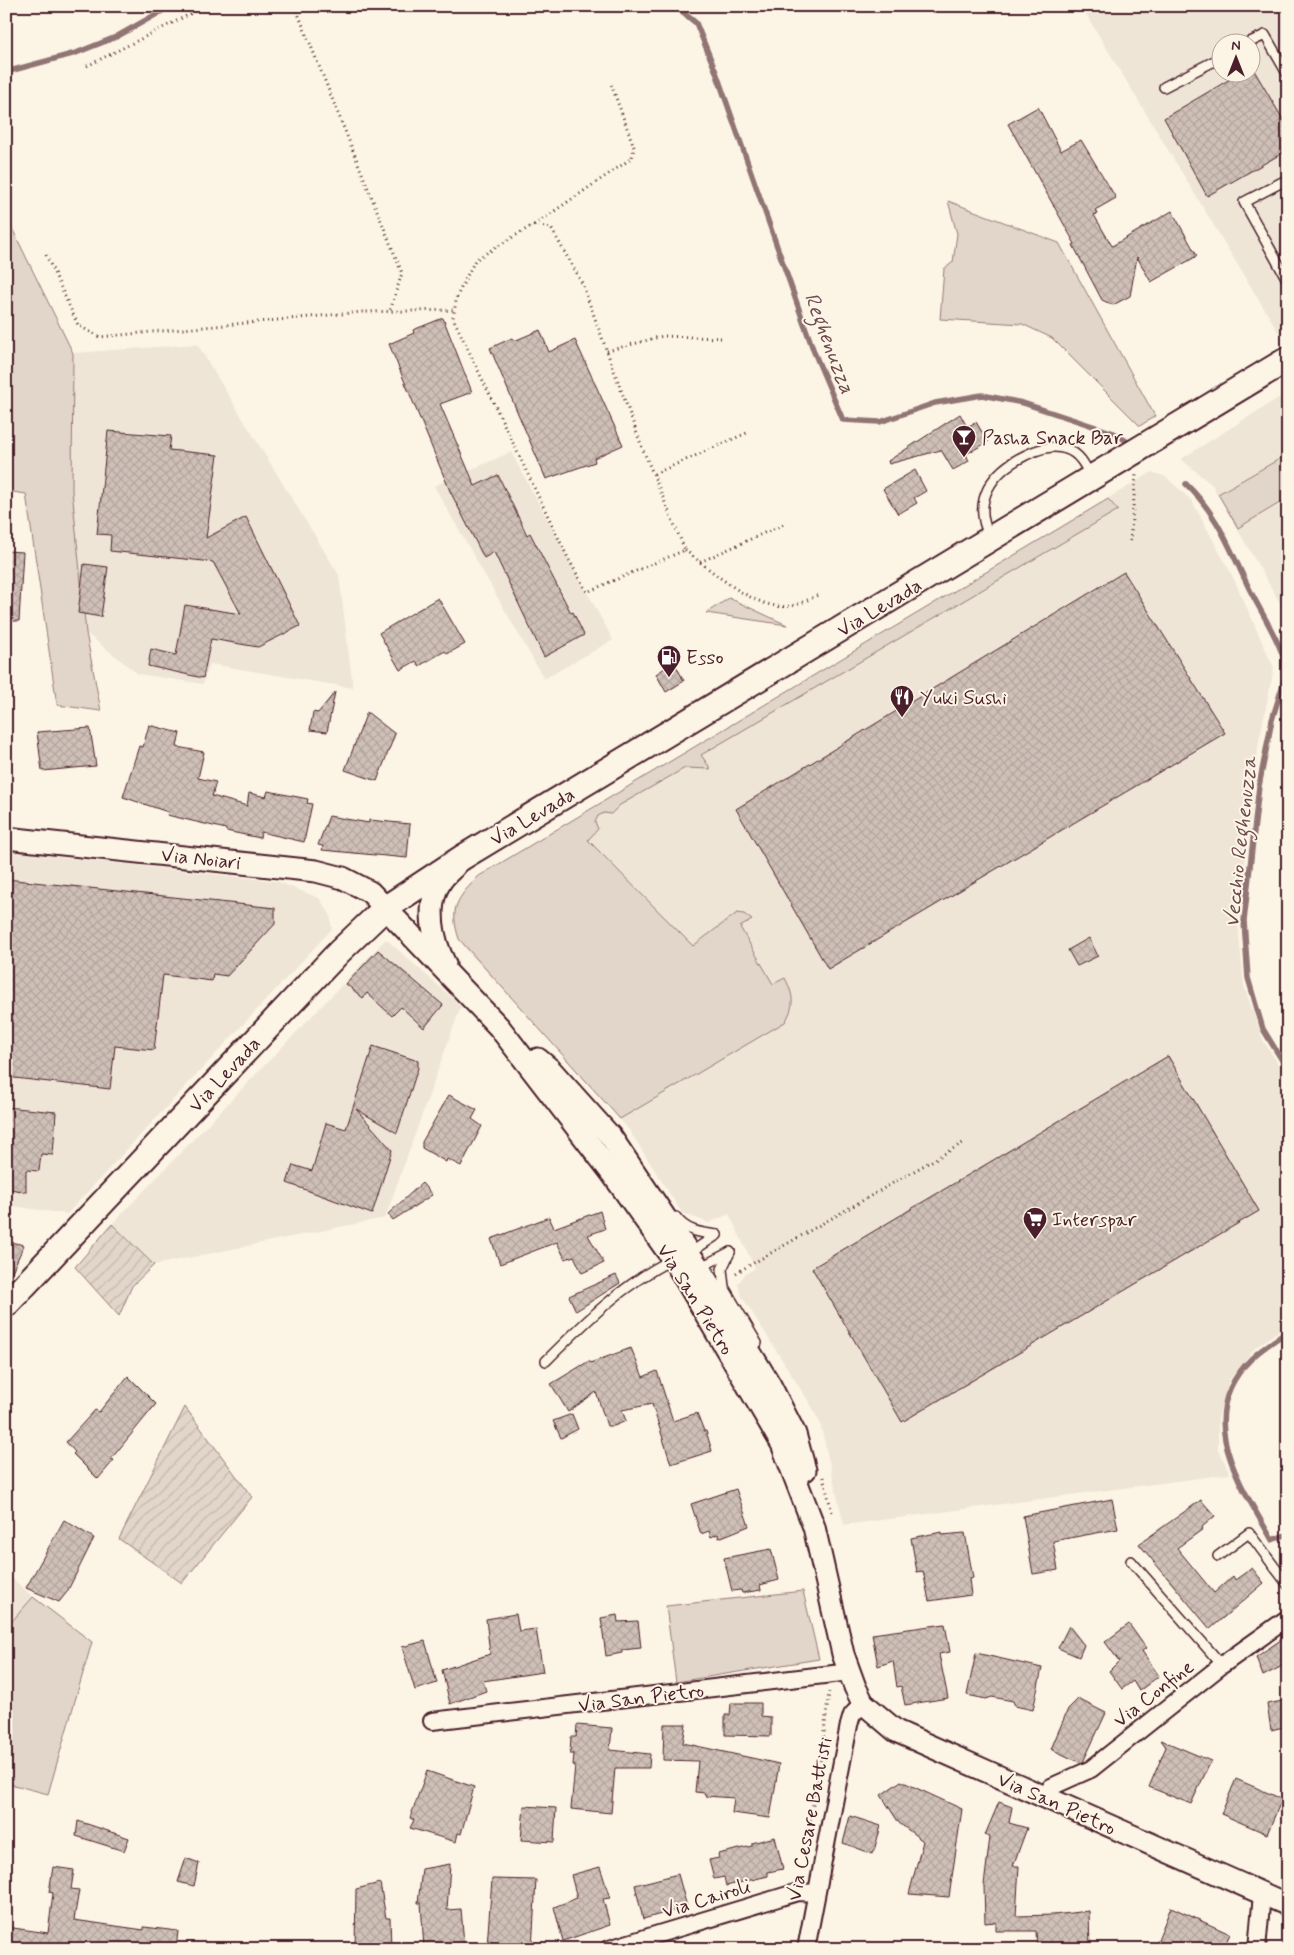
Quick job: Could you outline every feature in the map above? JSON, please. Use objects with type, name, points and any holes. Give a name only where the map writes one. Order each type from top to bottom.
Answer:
[{"type":"main road","name":"Via Levada","points":[[6,1305],[339,952],[384,909],[463,857],[1288,359]]},
{"type":"street","name":"Via Noiari","points":[[6,838],[316,871],[343,878],[370,892],[384,909]]},
{"type":"street","name":"Via San Pietro","points":[[451,975],[434,937],[434,898],[440,882],[463,857]]},
{"type":"street","name":"Via San Pietro","points":[[384,909],[451,975],[499,1027],[611,1172],[686,1261],[738,1366],[782,1444],[814,1527],[843,1654],[863,1703],[896,1731],[1288,1905]]},
{"type":"street","points":[[499,1027],[550,1069],[611,1137],[686,1261],[763,1372],[796,1434],[808,1481],[814,1527]]},
{"type":"street","name":"Via Confine","points":[[1046,1798],[1051,1787],[1091,1769],[1222,1665],[1288,1618]]},
{"type":"street","name":"Via San Pietro","points":[[432,1721],[850,1672]]},
{"type":"street","name":"Via Cesare Battisti","points":[[806,1949],[841,1762],[852,1715],[863,1703]]},
{"type":"street","name":"Via Cairoli","points":[[609,1949],[798,1892],[816,1893]]},
{"type":"street","points":[[1257,1949],[1262,1894]]},
{"type":"lane","points":[[1262,36],[1265,35],[1288,75]]},
{"type":"lane","points":[[1164,87],[1212,62]]},
{"type":"lane","points":[[1288,179],[1244,202],[1288,281]]},
{"type":"lane","points":[[991,540],[984,526],[981,511],[988,486],[998,472],[1016,460],[1041,448],[1065,448],[1078,455],[1092,478]]},
{"type":"lane","points":[[611,1137],[624,1144],[679,1222],[696,1233],[717,1235],[686,1261]]},
{"type":"lane","points":[[546,1361],[602,1305],[650,1270],[730,1252],[722,1269],[724,1287],[764,1355],[763,1372]]},
{"type":"lane","points":[[1218,1556],[1249,1533],[1288,1585]]},
{"type":"lane","points":[[1131,1561],[1222,1665]]},
{"type":"path","points":[[87,66],[206,6]]},
{"type":"path","points":[[295,6],[402,273],[390,311]]},
{"type":"path","points":[[611,84],[634,147],[632,158],[533,225],[475,260],[457,296],[453,318],[568,558],[587,592],[685,550]]},
{"type":"path","points":[[533,225],[551,228],[582,283],[654,474],[685,550],[754,600],[772,606],[792,606],[820,594]]},
{"type":"path","points":[[46,255],[78,325],[99,337],[362,312],[454,310]]},
{"type":"path","points":[[607,351],[663,336],[721,338]]},
{"type":"path","points":[[654,474],[749,432]]},
{"type":"path","points":[[1128,477],[1136,472],[1130,541]]},
{"type":"path","points":[[700,562],[784,524]]},
{"type":"path","points":[[734,1275],[964,1144]]},
{"type":"path","points":[[739,1264],[742,1270]]},
{"type":"path","points":[[822,1474],[833,1518]]},
{"type":"path","points":[[828,1675],[828,1710],[821,1757],[841,1762]]},
{"type":"shaded area","points":[[1081,6],[1288,6],[1288,330],[1280,335]]},
{"type":"shaded area","points":[[948,201],[1059,243],[1155,416],[1140,426],[1052,338],[1022,324],[940,319],[944,269],[953,262],[957,234]]},
{"type":"shaded area","points":[[6,216],[73,353],[72,490],[86,633],[101,711],[57,705],[26,494],[6,491]]},
{"type":"shaded area","points":[[197,344],[339,575],[353,688],[210,664],[203,684],[138,674],[86,633],[72,490],[73,353]]},
{"type":"shaded area","points":[[1288,392],[1288,617],[1212,485],[1181,459]]},
{"type":"shaded area","points":[[511,452],[613,640],[544,679],[434,486]]},
{"type":"shaded area","points":[[1288,454],[1288,498],[1238,528],[1218,494]]},
{"type":"shaded area","points":[[1152,472],[1166,477],[1192,501],[1233,577],[1274,668],[1259,741],[1238,924],[1244,986],[1264,1042],[1288,1079],[1288,1324],[1255,1348],[1229,1380],[1218,1418],[1218,1449],[1230,1474],[844,1525],[820,1423],[812,1407],[741,1295],[738,1284],[744,1275],[755,1268],[729,1214],[709,1223],[682,1213],[629,1130],[557,1046],[467,951],[459,939],[454,923],[454,908],[464,891],[479,876]]},
{"type":"shaded area","points":[[1108,499],[1118,510],[701,755],[711,769],[685,768],[620,805],[611,814],[604,813],[598,816],[595,822],[598,829],[588,840],[693,946],[737,913],[744,914],[752,920],[740,927],[773,984],[785,978],[792,995],[792,1005],[785,1022],[620,1119],[459,939],[455,911],[460,897],[479,876]]},
{"type":"shaded area","points":[[729,598],[787,625],[706,613]]},
{"type":"shaded area","points":[[6,851],[276,881],[319,898],[330,914],[332,929],[67,1214],[6,1205]]},
{"type":"shaded area","points":[[386,939],[461,1006],[385,1218],[154,1265],[112,1224]]},
{"type":"shaded area","points":[[112,1224],[154,1265],[132,1286],[119,1316],[75,1267]]},
{"type":"shaded area","points":[[185,1407],[252,1497],[182,1583],[119,1539]]},
{"type":"shaded area","points":[[6,1573],[33,1597],[6,1628]]},
{"type":"shaded area","points":[[803,1591],[819,1659],[676,1682],[666,1606]]},
{"type":"shaded area","points":[[33,1597],[92,1642],[48,1794],[6,1783],[6,1628]]},
{"type":"building","points":[[1225,82],[1261,82],[1288,128],[1288,150],[1207,196],[1164,118]]},
{"type":"building","points":[[1038,107],[1061,151],[1081,140],[1116,198],[1095,210],[1097,214],[1094,215],[1112,246],[1172,211],[1197,256],[1151,282],[1137,257],[1130,296],[1113,305],[1102,300],[1073,245],[1075,244],[1008,124]]},
{"type":"building","points":[[443,318],[472,392],[440,404],[475,486],[498,475],[527,535],[530,533],[584,635],[544,657],[494,552],[484,558],[450,491],[389,344],[414,333],[413,330]]},
{"type":"building","points":[[540,330],[549,352],[575,340],[623,445],[594,458],[595,462],[546,479],[490,348],[512,338],[514,341]]},
{"type":"building","points":[[960,414],[967,427],[976,422],[988,442],[966,454],[969,461],[953,470],[941,450],[889,464],[888,461]]},
{"type":"building","points":[[108,431],[171,436],[169,450],[218,455],[206,538],[246,517],[300,626],[258,647],[211,639],[203,678],[148,666],[151,649],[176,655],[185,605],[241,614],[213,562],[110,551],[111,535],[97,534]]},
{"type":"building","points":[[915,470],[926,491],[914,498],[917,503],[898,514],[883,489]]},
{"type":"building","points":[[6,551],[23,552],[19,621],[6,621]]},
{"type":"building","points":[[84,564],[108,567],[101,617],[78,613]]},
{"type":"building","points":[[1124,572],[1225,733],[828,969],[736,809]]},
{"type":"building","points":[[438,598],[465,644],[447,654],[445,651],[419,666],[416,661],[400,670],[379,633]]},
{"type":"building","points":[[674,662],[684,681],[666,692],[656,674]]},
{"type":"building","points":[[335,692],[327,732],[310,730],[313,712],[318,713]]},
{"type":"building","points":[[367,712],[395,734],[377,781],[345,770]]},
{"type":"building","points":[[149,725],[180,733],[177,747],[204,752],[198,778],[216,782],[212,796],[247,806],[249,793],[266,797],[268,791],[308,799],[307,803],[312,804],[304,842],[261,832],[260,838],[226,831],[226,829],[167,815],[168,812],[123,797],[139,746],[143,747]]},
{"type":"building","points":[[90,728],[96,766],[42,771],[37,732]]},
{"type":"building","points":[[329,816],[369,823],[369,820],[410,824],[407,858],[322,850],[323,846],[318,845]]},
{"type":"building","points":[[6,879],[275,908],[275,924],[227,976],[213,974],[212,981],[163,975],[154,1050],[115,1046],[110,1089],[6,1077]]},
{"type":"building","points":[[1089,938],[1098,956],[1077,966],[1068,950]]},
{"type":"building","points":[[378,950],[443,1005],[424,1028],[401,1007],[392,1016],[367,993],[363,998],[346,984]]},
{"type":"building","points":[[373,1046],[418,1061],[418,1068],[397,1133],[356,1109],[392,1150],[372,1214],[287,1183],[293,1165],[312,1171],[326,1123],[346,1129]]},
{"type":"building","name":"Interspar","points":[[1168,1056],[1259,1211],[902,1422],[812,1268]]},
{"type":"building","points":[[449,1095],[477,1110],[472,1119],[482,1126],[461,1166],[447,1159],[446,1162],[422,1148],[422,1142]]},
{"type":"building","points":[[6,1107],[56,1112],[53,1155],[41,1154],[39,1171],[26,1170],[26,1192],[6,1188]]},
{"type":"building","points":[[422,1183],[432,1195],[393,1220],[388,1214]]},
{"type":"building","points":[[600,1211],[605,1229],[588,1235],[604,1263],[582,1273],[574,1256],[565,1259],[557,1242],[500,1264],[491,1239],[549,1217],[554,1228]]},
{"type":"building","points":[[6,1241],[24,1245],[6,1285]]},
{"type":"building","points":[[616,1275],[620,1283],[576,1311],[569,1296]]},
{"type":"building","points":[[631,1348],[643,1377],[657,1371],[673,1421],[697,1413],[704,1431],[706,1431],[712,1451],[671,1464],[652,1404],[622,1410],[626,1421],[614,1426],[607,1426],[596,1392],[568,1412],[551,1384],[589,1361],[590,1363]]},
{"type":"building","points":[[128,1376],[156,1404],[111,1459],[114,1460],[98,1479],[73,1454],[75,1452],[66,1442],[95,1410],[99,1412]]},
{"type":"building","points":[[572,1414],[578,1429],[561,1438],[553,1421]]},
{"type":"building","points":[[736,1489],[749,1526],[719,1538],[718,1534],[711,1537],[709,1531],[701,1534],[691,1504]]},
{"type":"building","points":[[1112,1499],[1118,1529],[1053,1541],[1058,1570],[1033,1574],[1023,1516]]},
{"type":"building","points":[[1201,1500],[1215,1516],[1202,1527],[1203,1529],[1177,1548],[1214,1593],[1233,1576],[1235,1580],[1252,1568],[1264,1583],[1210,1629],[1139,1544]]},
{"type":"building","points":[[64,1520],[94,1538],[67,1592],[59,1602],[26,1588]]},
{"type":"building","points":[[942,1532],[942,1535],[965,1533],[973,1578],[969,1579],[971,1595],[929,1601],[923,1571],[917,1572],[911,1538]]},
{"type":"building","points":[[771,1549],[779,1580],[760,1585],[761,1590],[742,1593],[741,1590],[732,1591],[724,1558]]},
{"type":"building","points":[[516,1614],[519,1631],[536,1629],[543,1672],[483,1681],[486,1691],[450,1704],[442,1670],[490,1654],[486,1619]]},
{"type":"building","points":[[617,1615],[618,1622],[638,1621],[641,1648],[622,1650],[622,1653],[606,1656],[601,1618]]},
{"type":"building","points":[[945,1624],[950,1652],[939,1654],[948,1698],[905,1705],[901,1686],[897,1687],[893,1661],[878,1666],[872,1634]]},
{"type":"building","points":[[1129,1624],[1146,1648],[1142,1651],[1159,1676],[1139,1691],[1133,1681],[1122,1689],[1109,1671],[1119,1661],[1105,1642]]},
{"type":"building","points":[[1069,1626],[1084,1645],[1079,1657],[1058,1648]]},
{"type":"building","points":[[1288,1635],[1288,1663],[1263,1676],[1256,1657]]},
{"type":"building","points":[[425,1641],[437,1683],[415,1690],[402,1647]]},
{"type":"building","points":[[976,1653],[1042,1668],[1033,1710],[1015,1706],[1013,1701],[992,1697],[986,1699],[967,1695]]},
{"type":"building","points":[[1078,1699],[1106,1713],[1081,1763],[1051,1749],[1068,1709]]},
{"type":"building","points":[[1288,1700],[1288,1726],[1271,1730],[1267,1704]]},
{"type":"building","points":[[731,1703],[761,1703],[761,1716],[771,1717],[771,1736],[725,1735],[725,1715],[730,1715]]},
{"type":"building","points":[[664,1724],[686,1724],[683,1743],[779,1764],[770,1818],[732,1813],[734,1798],[705,1796],[705,1793],[695,1792],[698,1761],[663,1760]]},
{"type":"building","points":[[577,1725],[612,1728],[610,1750],[650,1754],[649,1768],[615,1768],[611,1813],[571,1809],[575,1765],[573,1765],[574,1754],[570,1754],[571,1737],[576,1737]]},
{"type":"building","points":[[1161,1740],[1211,1761],[1191,1804],[1149,1787],[1166,1747]]},
{"type":"building","points":[[427,1771],[474,1787],[461,1834],[458,1833],[456,1842],[410,1828],[414,1820],[410,1818]]},
{"type":"building","points":[[1236,1779],[1282,1799],[1267,1834],[1221,1814]]},
{"type":"building","points":[[901,1781],[962,1809],[949,1897],[909,1894],[923,1841],[899,1823],[881,1795]]},
{"type":"building","points":[[999,1802],[1012,1807],[1009,1823],[1027,1828],[1013,1866],[1019,1866],[1016,1916],[1053,1915],[1089,1911],[1090,1949],[1037,1949],[1036,1931],[996,1931],[996,1922],[985,1923],[984,1885],[990,1837],[985,1835]]},
{"type":"building","points":[[524,1806],[556,1808],[554,1842],[521,1840]]},
{"type":"building","points":[[850,1816],[881,1826],[873,1854],[843,1843]]},
{"type":"building","points":[[78,1821],[129,1838],[124,1851],[76,1836]]},
{"type":"building","points":[[775,1837],[783,1869],[768,1872],[768,1876],[726,1886],[724,1877],[714,1879],[709,1860],[719,1858],[718,1854],[752,1846],[752,1843]]},
{"type":"building","points":[[186,1858],[199,1863],[194,1886],[178,1882]]},
{"type":"building","points":[[450,1864],[447,1910],[461,1909],[464,1944],[462,1944],[462,1949],[424,1949],[421,1903],[418,1903],[422,1869]]},
{"type":"building","points":[[53,1867],[74,1870],[71,1889],[79,1890],[74,1920],[144,1930],[144,1927],[178,1931],[176,1949],[6,1949],[6,1927],[48,1933],[53,1893],[49,1892]]},
{"type":"building","points":[[600,1867],[610,1898],[603,1899],[610,1925],[563,1941],[554,1907],[577,1898],[571,1875]]},
{"type":"building","points":[[678,1874],[687,1907],[643,1919],[635,1885]]},
{"type":"building","points":[[492,1879],[536,1880],[532,1949],[487,1946]]},
{"type":"building","points":[[380,1883],[386,1918],[390,1918],[391,1949],[355,1949],[356,1889]]},
{"type":"building","points":[[1171,1907],[1230,1934],[1223,1949],[1174,1949],[1157,1942]]},
{"type":"waterway","name":"Reghenuzza","points":[[6,72],[76,53],[116,37],[171,6]]},
{"type":"waterway","name":"Reghenuzza","points":[[675,6],[696,23],[716,72],[814,352],[843,420],[880,422],[935,403],[982,395],[1023,403],[1114,433],[1128,442]]},
{"type":"waterway","name":"Reghenuzza","points":[[1186,484],[1206,507],[1221,531],[1276,640],[1288,674]]},
{"type":"waterway","name":"Vecchio Reghenuzza","points":[[1287,671],[1272,720],[1259,786],[1244,921],[1248,978],[1263,1029],[1288,1070]]},
{"type":"waterway","name":"Vecchio Reghenuzza","points":[[1288,1331],[1255,1355],[1234,1381],[1225,1404],[1223,1427],[1227,1450],[1236,1473],[1272,1540],[1288,1534]]},
{"type":"place","name":"Pasha Snack Bar","points":[[964,458]]},
{"type":"place","name":"Esso","points":[[669,678]]},
{"type":"place","name":"Yuki Sushi","points":[[902,718]]},
{"type":"place","name":"Interspar","points":[[1035,1240]]}]
